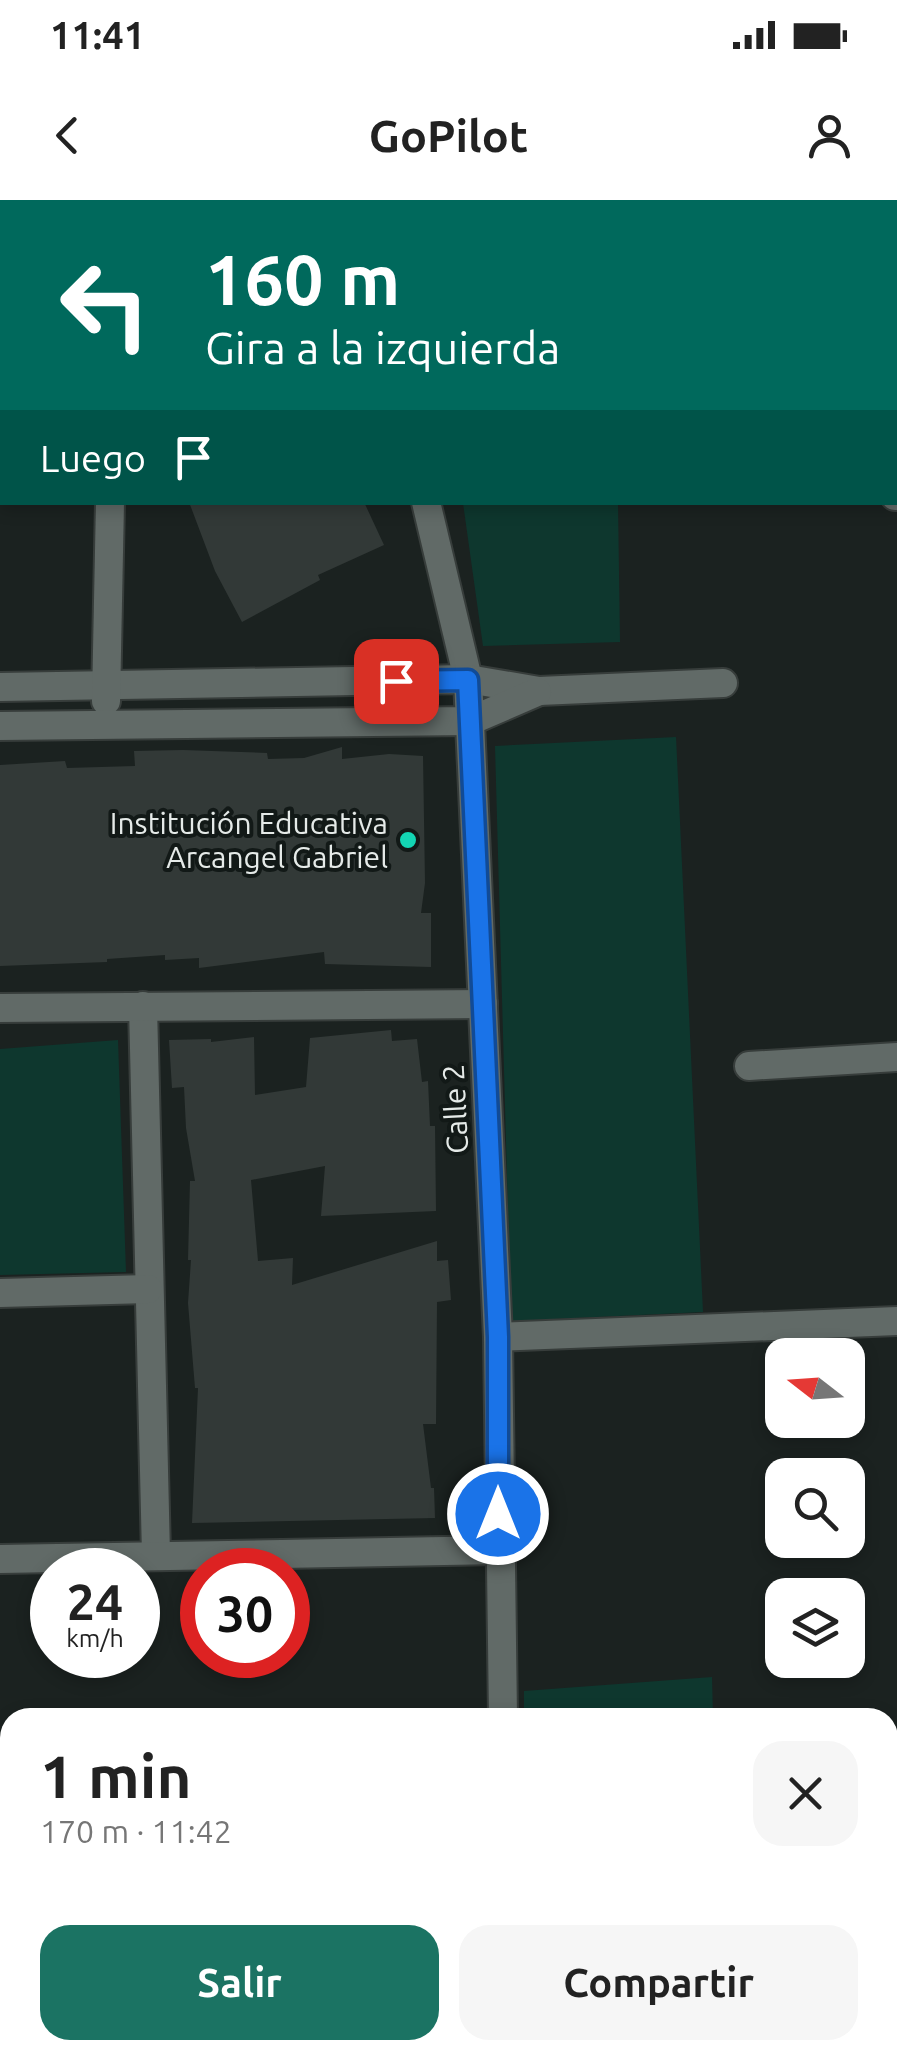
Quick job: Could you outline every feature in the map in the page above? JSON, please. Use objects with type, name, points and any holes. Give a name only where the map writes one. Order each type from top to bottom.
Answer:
[{"type":"street","points":[[106,724],[110,505]]},
{"type":"street","name":"Calle 2","points":[[427,505],[468,680],[498,1337],[503,1708]]},
{"type":"street","points":[[0,687],[468,680],[539,691],[723,683]]},
{"type":"street","points":[[0,726],[470,721],[539,691]]},
{"type":"street","points":[[0,1008],[483,1004]]},
{"type":"street","points":[[143,1006],[156,1548]]},
{"type":"street","points":[[749,1066],[897,1057]]},
{"type":"street","points":[[0,1293],[148,1289]]},
{"type":"street","points":[[498,1337],[897,1320]]},
{"type":"street","points":[[160,1556],[499,1550]]},
{"type":"street","points":[[0,1560],[30,1559]]},
{"type":"green space","points":[[463,505],[618,505],[620,642],[483,646]]},
{"type":"green space","points":[[676,737],[703,1312],[511,1321],[495,746]]},
{"type":"green space","points":[[118,1040],[126,1272],[0,1275],[0,1049]]},
{"type":"green space","points":[[712,1677],[713,1708],[524,1708],[524,1691]]},
{"type":"building","points":[[190,505],[365,505],[384,545],[318,575],[320,580],[242,622],[215,571]]},
{"type":"building","points":[[342,747],[342,759],[389,754],[423,756],[425,883],[421,913],[431,913],[431,967],[325,964],[324,952],[199,968],[199,958],[165,960],[165,955],[107,962],[0,966],[0,765],[65,761],[67,768],[135,766],[134,751],[267,753],[268,759],[304,758]]},
{"type":"building","points":[[391,1030],[392,1041],[417,1039],[422,1082],[428,1081],[430,1126],[435,1126],[436,1211],[321,1216],[325,1166],[251,1180],[258,1261],[293,1258],[292,1285],[437,1241],[437,1261],[448,1260],[451,1300],[437,1302],[436,1424],[423,1424],[435,1518],[192,1523],[198,1388],[188,1303],[188,1260],[190,1181],[195,1181],[184,1087],[172,1088],[169,1040],[211,1042],[254,1037],[255,1095],[306,1087],[310,1038]]},
{"type":"place","name":"Institución Educativa Arcangel Gabriel","points":[[408,840]]},
{"type":"route","points":[[396,681],[468,680],[498,1337],[498,1514]]}]
